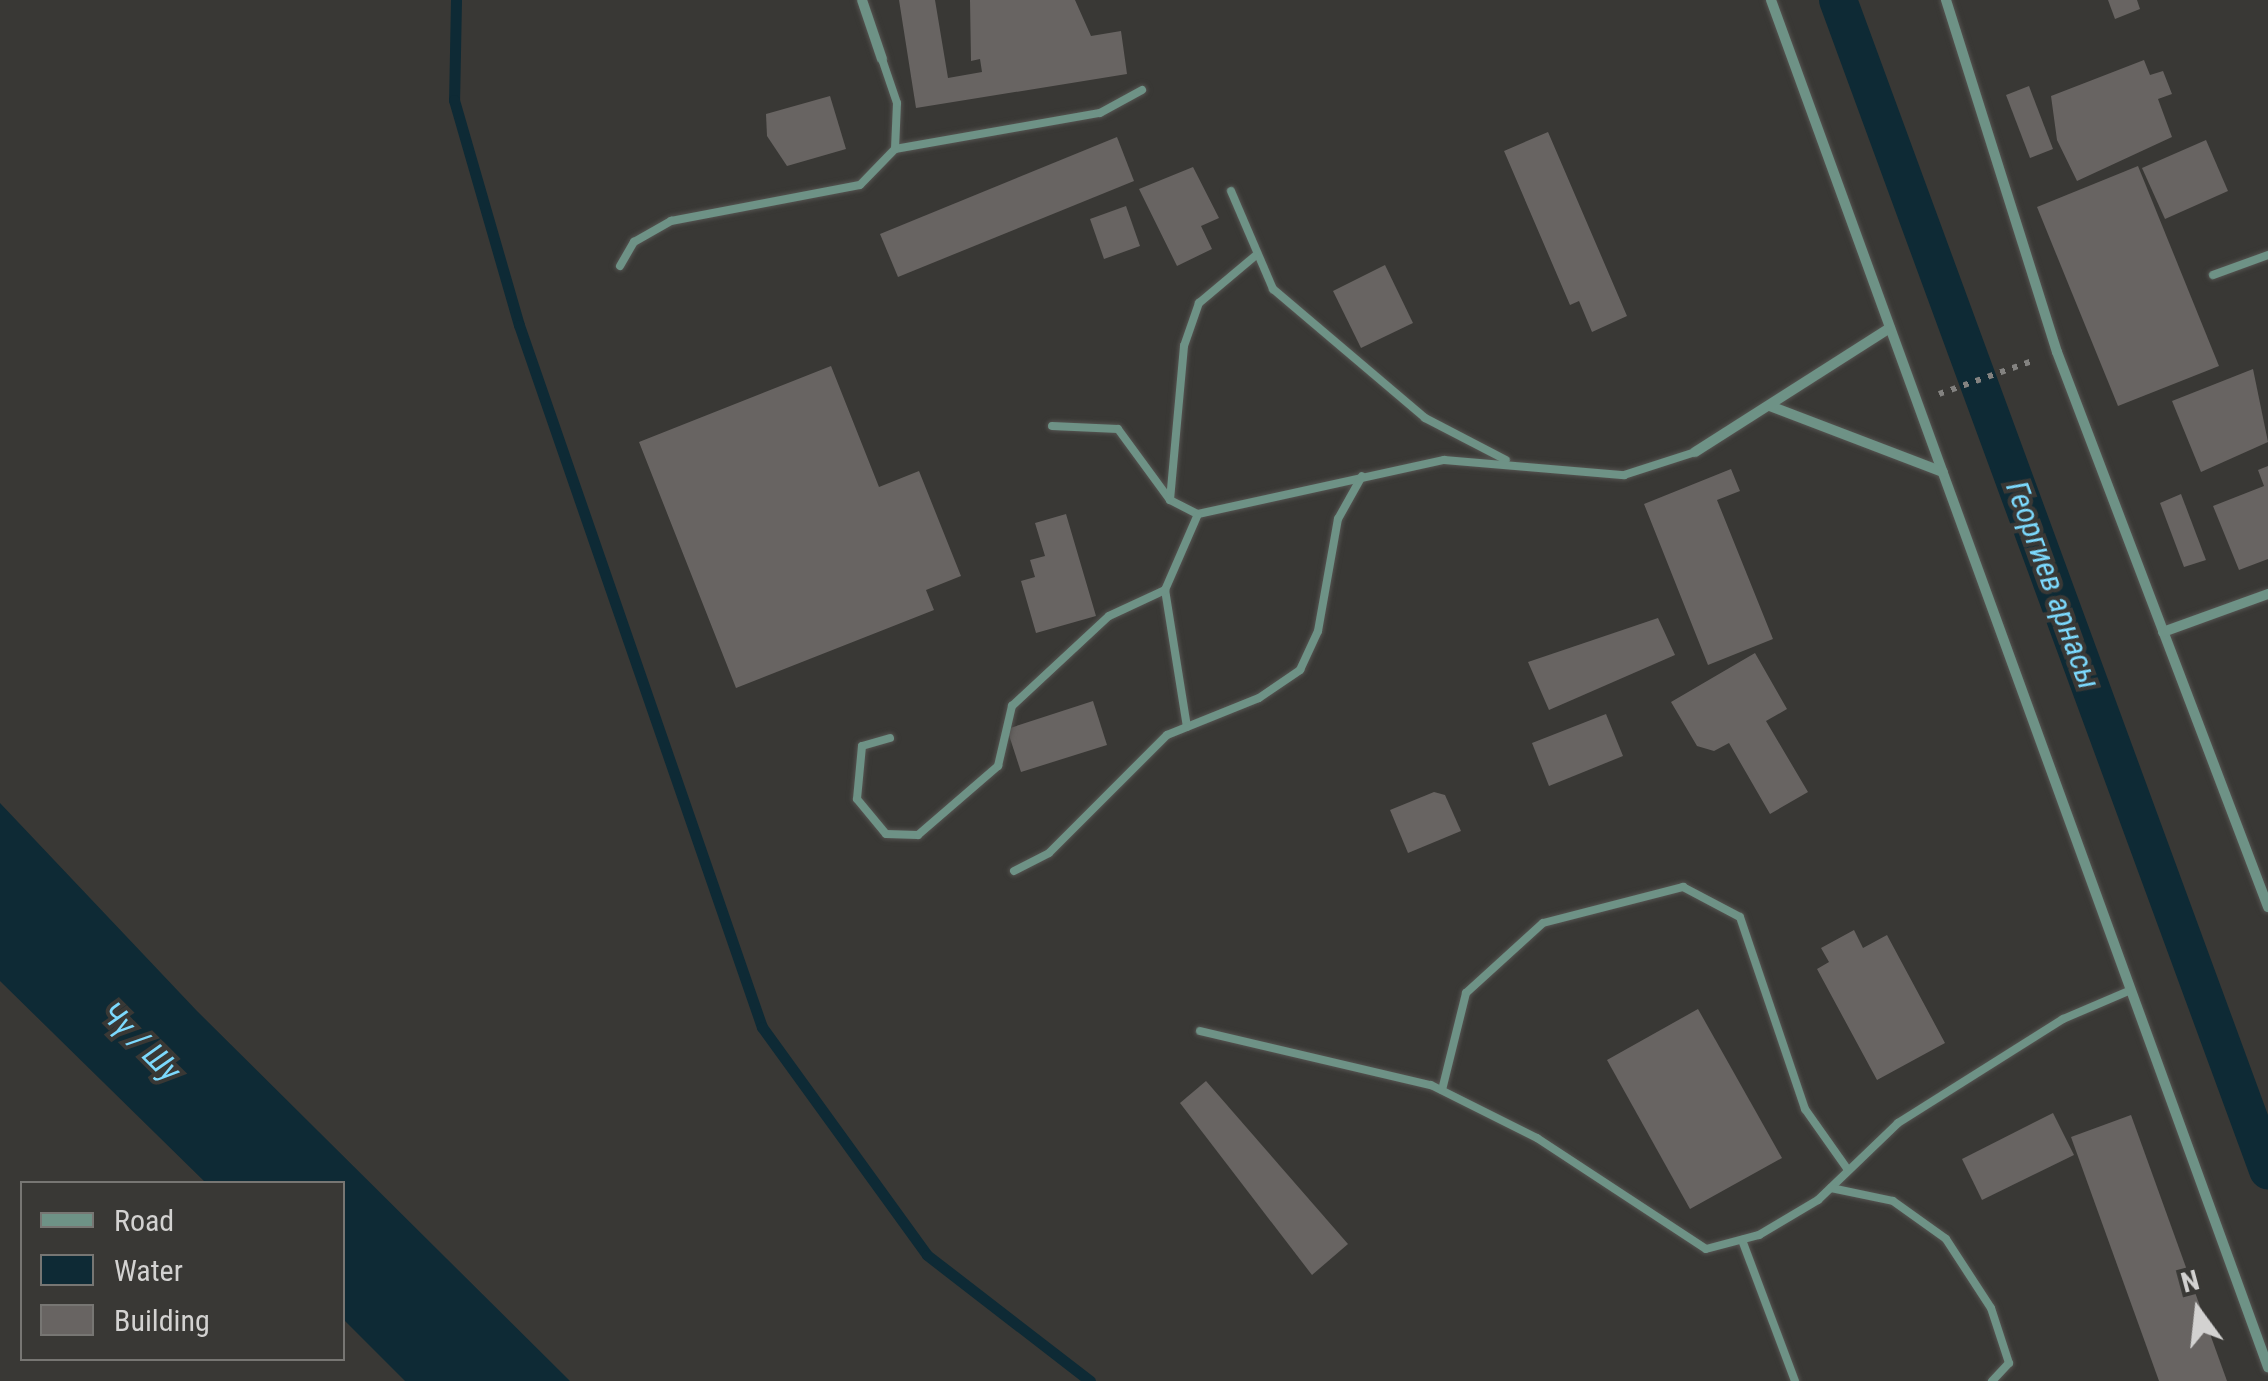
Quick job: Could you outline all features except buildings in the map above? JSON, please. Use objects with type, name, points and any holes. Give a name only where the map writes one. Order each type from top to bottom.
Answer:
[{"type":"street","points":[[862,0],[882,60]]},
{"type":"street","points":[[1771,0],[2268,1367]]},
{"type":"street","points":[[1946,0],[2057,352],[2268,908]]},
{"type":"street","points":[[1695,452],[1890,328]]},
{"type":"street","points":[[1770,406],[1943,472]]},
{"type":"street","points":[[2163,632],[2268,594]]},
{"type":"lane","points":[[882,60],[897,103],[895,149]]},
{"type":"lane","points":[[620,266],[634,242],[672,221],[860,185],[895,149],[1100,113],[1142,90]]},
{"type":"lane","points":[[1231,190],[1255,256],[1273,289],[1424,418],[1510,462]]},
{"type":"lane","points":[[2213,275],[2268,255]]},
{"type":"lane","points":[[1170,500],[1184,346],[1199,302],[1255,256]]},
{"type":"lane","points":[[1052,426],[1118,429],[1170,500],[1198,514],[1444,460],[1510,462],[1624,475],[1695,452]]},
{"type":"lane","points":[[1014,871],[1048,853],[1167,734],[1259,698],[1300,670],[1318,631],[1338,519],[1362,476]]},
{"type":"lane","points":[[1186,727],[1165,590],[1198,514]]},
{"type":"lane","points":[[890,738],[862,746],[856,800],[886,834],[918,835],[998,766],[1012,706],[1109,616],[1165,590]]},
{"type":"lane","points":[[1442,1090],[1466,993],[1543,923],[1683,887],[1740,917],[1804,1109],[1848,1170]]},
{"type":"lane","points":[[1200,1031],[1442,1090],[1537,1138],[1706,1250],[1742,1240],[1831,1188],[1848,1170],[1979,1071],[2131,990]]},
{"type":"lane","points":[[1831,1188],[1893,1201],[1946,1240],[2003,1344],[2009,1363],[1992,1381]]},
{"type":"lane","points":[[1742,1240],[1795,1381]]},
{"type":"path","points":[[1918,401],[2057,352]]},
{"type":"water","name":"Чү / Шу","points":[[0,803],[197,1011],[570,1381],[405,1381],[345,1321],[345,1181],[204,1181],[0,981]]},
{"type":"waterway","points":[[456,0],[454,100],[519,325],[762,1027],[927,1255],[1090,1381]]},
{"type":"waterway","name":"Георгиев арнасы","points":[[1838,0],[2268,1170]]}]
